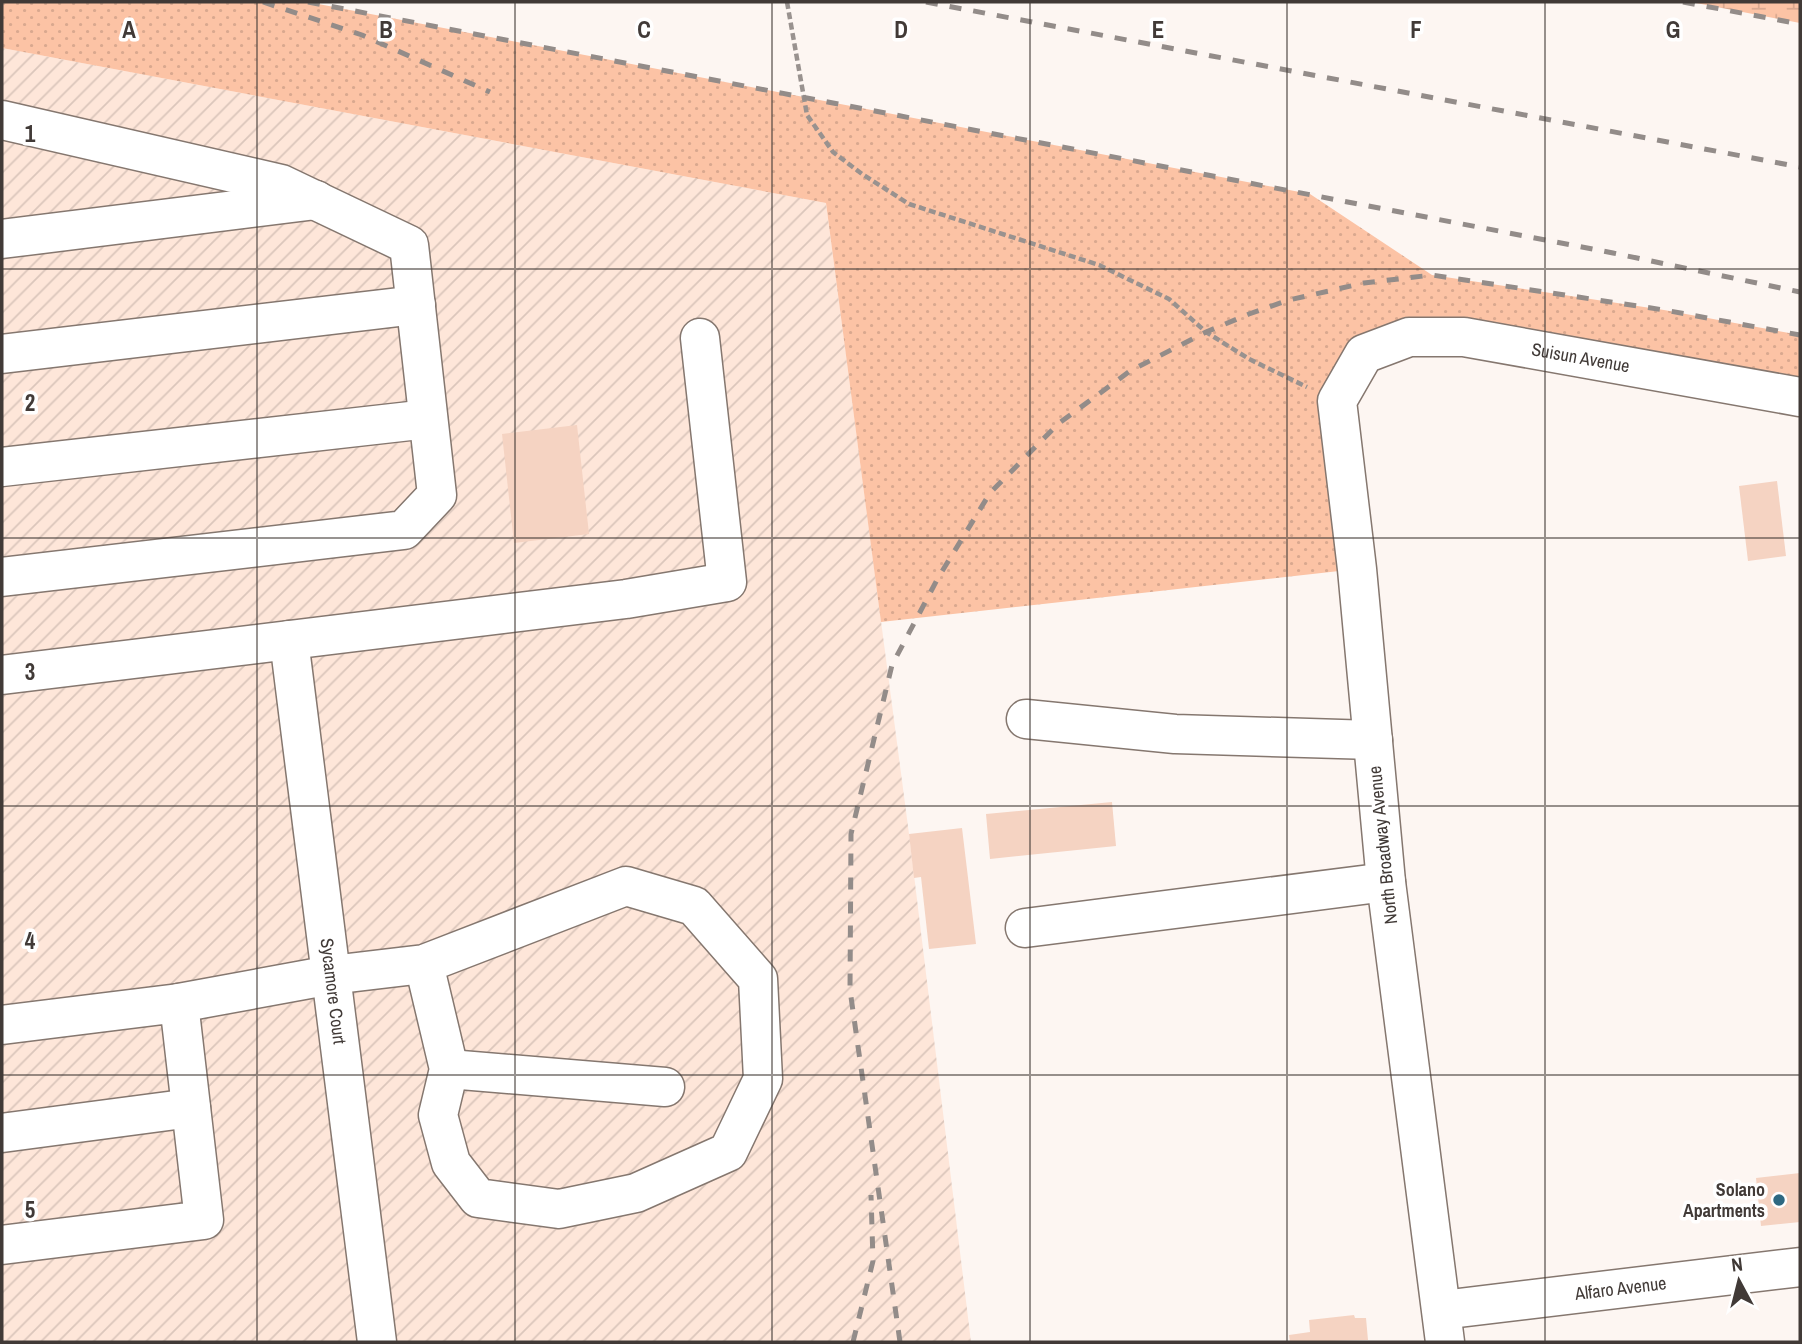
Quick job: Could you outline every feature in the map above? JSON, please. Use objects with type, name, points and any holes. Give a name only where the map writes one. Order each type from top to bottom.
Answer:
[{"type":"street","points":[[2,576],[404,530],[437,495],[409,246],[319,200],[281,184],[12,124]]},
{"type":"street","points":[[2,239],[319,200]]},
{"type":"street","points":[[2,354],[416,305]]},
{"type":"street","name":"Suisun Avenue","points":[[1337,401],[1364,354],[1409,337],[1464,337],[1800,397]]},
{"type":"street","points":[[2,675],[626,599],[727,582],[699,338]]},
{"type":"street","name":"North Broadway Avenue","points":[[1337,401],[1357,569],[1386,883],[1443,1326]]},
{"type":"street","points":[[2,467],[428,419]]},
{"type":"street","name":"Sycamore Court","points":[[289,640],[377,1342]]},
{"type":"street","points":[[1026,719],[1175,734],[1373,740]]},
{"type":"street","points":[[1025,928],[1386,883]]},
{"type":"street","points":[[2,1024],[179,1003],[331,975],[424,964],[626,886],[694,906],[758,979],[763,1079],[727,1152],[636,1192],[559,1209],[478,1198],[451,1163],[438,1115],[449,1069],[424,964]]},
{"type":"street","points":[[2,1245],[204,1220],[179,1003]]},
{"type":"street","points":[[449,1069],[665,1087]]},
{"type":"street","points":[[2,1133],[191,1108]]},
{"type":"street","name":"Alfaro Avenue","points":[[1443,1326],[1800,1267]]},
{"type":"path","points":[[787,2],[807,115],[833,152],[862,174],[909,204],[1099,265],[1169,299],[1206,332],[1250,359],[1337,401]]},
{"type":"shaded area","points":[[2,48],[826,203],[909,834],[971,1342],[2,1342]]},
{"type":"green space","points":[[2,2],[308,2],[1310,194],[1432,275],[1664,310],[1800,335],[1800,397],[1409,337],[1337,401],[1357,569],[881,622],[826,203],[2,48]]},
{"type":"green space","points":[[1691,2],[1800,2],[1800,23]]},
{"type":"building","points":[[577,425],[589,534],[514,543],[502,434]]},
{"type":"building","points":[[1777,481],[1786,556],[1748,561],[1739,486]]},
{"type":"building","points":[[1112,802],[1116,846],[990,859],[986,814]]},
{"type":"building","points":[[962,828],[976,944],[929,949],[921,877],[914,878],[909,834]]},
{"type":"building","name":"Solano Apartments","points":[[1800,1173],[1800,1222],[1761,1226],[1756,1178]]},
{"type":"building","points":[[1354,1315],[1355,1318],[1366,1318],[1368,1340],[1290,1342],[1289,1335],[1310,1332],[1309,1320]]},
{"type":"railway","points":[[263,2],[362,35],[490,92]]},
{"type":"railway","points":[[308,2],[1613,253],[1800,292]]},
{"type":"railway","points":[[926,2],[1800,167]]},
{"type":"railway","points":[[1683,2],[1800,24]]},
{"type":"railway","points":[[900,1342],[850,990],[851,834],[892,665],[938,578],[990,493],[1058,424],[1130,371],[1206,332],[1249,314],[1289,300],[1364,283],[1432,275],[1664,310],[1800,335]]},
{"type":"railway","points":[[853,1342],[873,1261],[871,1195]]},
{"type":"place","name":"Solano Apartments","points":[[1779,1200]]}]
